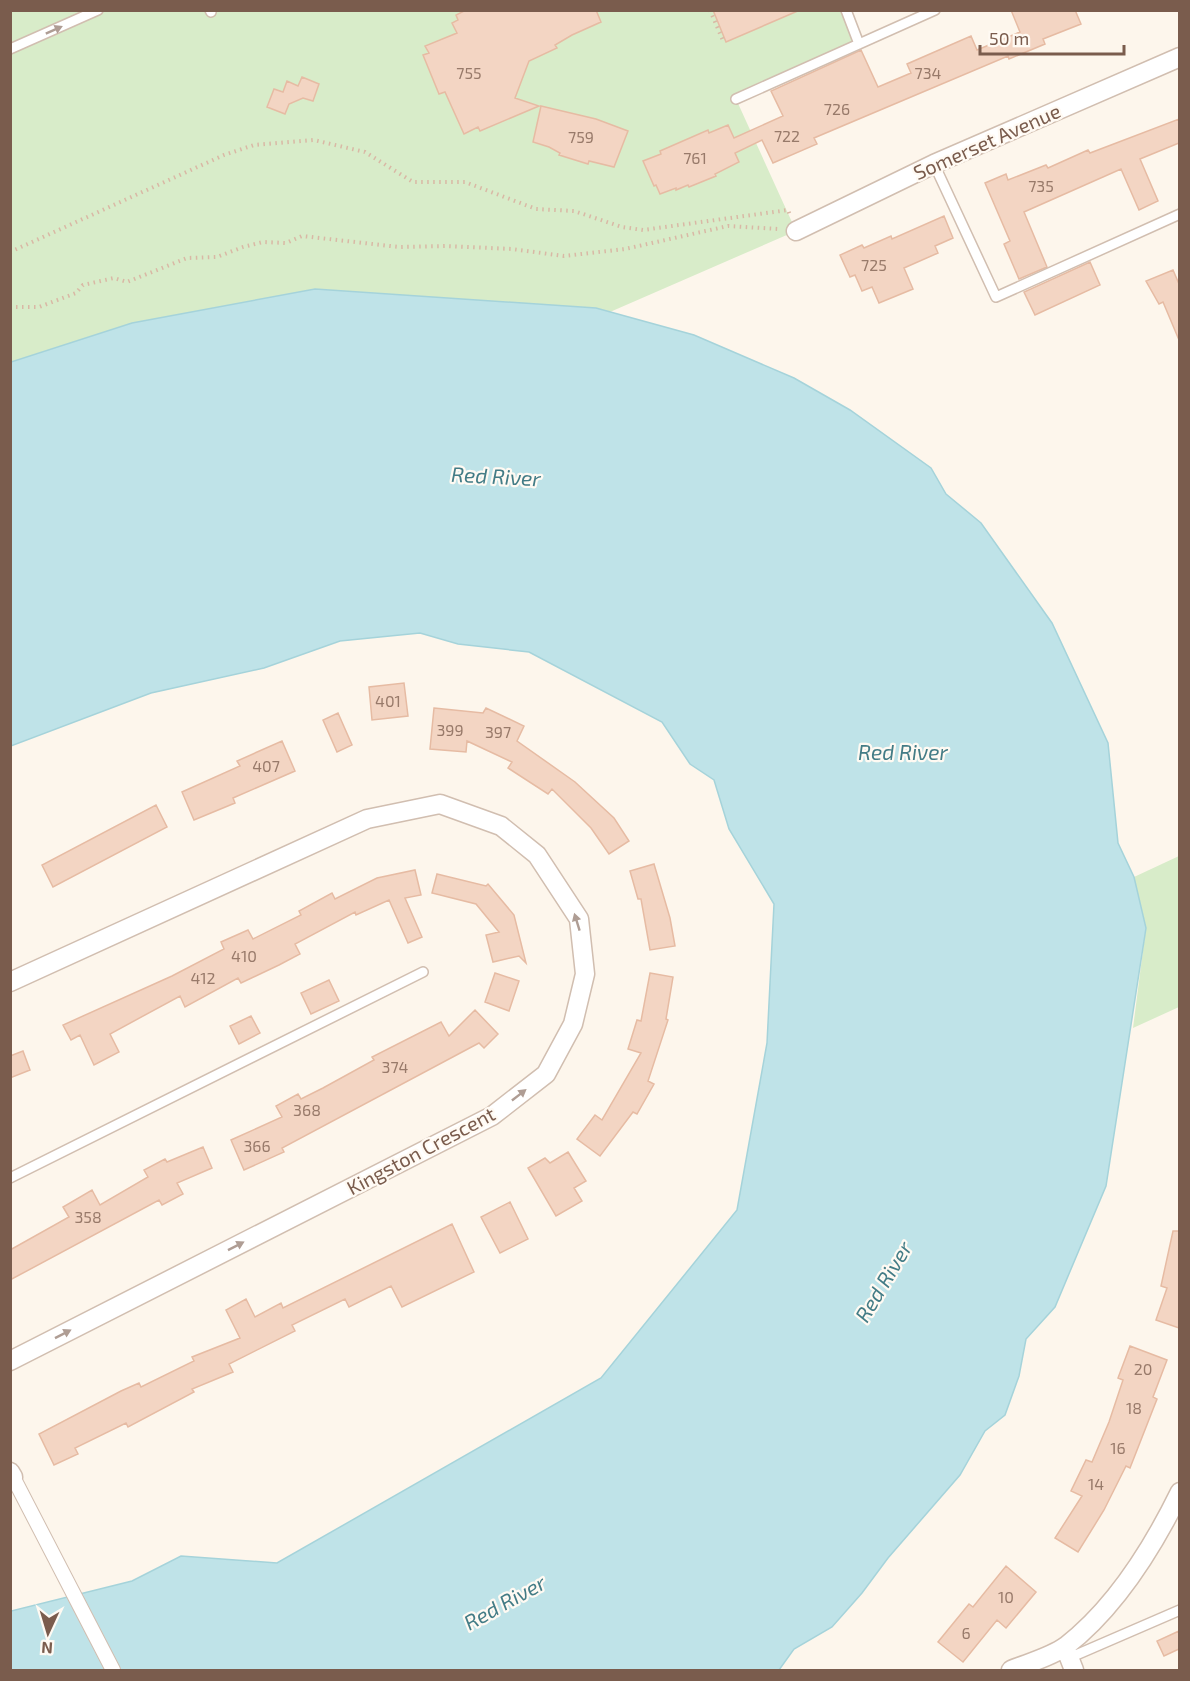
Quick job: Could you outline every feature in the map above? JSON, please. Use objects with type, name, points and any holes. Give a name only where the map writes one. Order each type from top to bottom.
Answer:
[{"type":"street","name":"Somerset Avenue","points":[[796,231],[934,164],[1179,57]]},
{"type":"street","name":"Kingston Crescent","points":[[10,982],[367,819],[440,804],[501,826],[537,855],[579,919],[585,974],[573,1024],[546,1074],[492,1116],[10,1361]]},
{"type":"street","points":[[12,1474],[113,1671]]},
{"type":"street","points":[[1011,1671],[1069,1658],[1164,1524],[1179,1492]]},
{"type":"lane","points":[[10,49],[98,10]]},
{"type":"lane","points":[[846,10],[859,44]]},
{"type":"lane","points":[[736,99],[935,10]]},
{"type":"lane","points":[[934,164],[996,297],[1179,214]]},
{"type":"lane","points":[[10,1178],[423,972]]},
{"type":"lane","points":[[1069,1658],[1179,1610]]},
{"type":"path","points":[[704,10],[710,10],[724,43]]},
{"type":"path","points":[[10,252],[224,155],[254,145],[314,140],[365,152],[413,182],[465,182],[536,209],[574,211],[622,227],[643,230],[788,210],[796,231],[728,226],[625,249],[564,256],[512,249],[445,246],[399,247],[302,236],[286,243],[263,242],[217,257],[187,258],[127,282],[114,278],[83,285],[76,293],[39,307],[10,308]]},
{"type":"green space","points":[[845,10],[859,44],[736,99],[796,231],[610,312],[596,308],[315,289],[132,323],[11,362],[11,11]]},
{"type":"green space","points":[[1179,856],[1179,1007],[1133,1028],[1146,927],[1134,877]]},
{"type":"water","name":"Red River","points":[[315,289],[596,308],[694,335],[794,378],[850,410],[931,468],[946,494],[981,523],[1052,623],[1108,743],[1118,843],[1134,877],[1146,928],[1106,1186],[1055,1307],[1026,1339],[1019,1376],[1005,1415],[985,1431],[960,1475],[832,1627],[794,1649],[779,1670],[11,1670],[11,1611],[132,1581],[181,1556],[277,1563],[601,1378],[737,1210],[767,1043],[774,904],[729,829],[714,780],[690,764],[662,722],[529,652],[458,644],[420,633],[340,641],[264,668],[151,693],[11,746],[11,362],[132,323]]},
{"type":"building","points":[[466,10],[596,10],[601,22],[572,35],[555,45],[557,48],[529,61],[515,98],[539,106],[480,131],[478,127],[464,134],[445,92],[439,94],[423,55],[429,53],[425,46],[457,33],[452,23],[458,20],[456,15]]},
{"type":"building","points":[[713,10],[800,10],[726,42]]},
{"type":"building","points":[[1011,10],[1075,10],[1081,24],[1043,39],[1045,44],[1009,59],[1008,56],[814,138],[817,144],[773,163],[762,140],[735,153],[739,162],[715,174],[716,176],[689,187],[688,185],[660,194],[656,185],[654,186],[643,161],[661,154],[660,151],[708,130],[709,133],[728,125],[734,138],[783,116],[771,91],[861,50],[878,87],[911,73],[907,64],[971,36],[977,50],[1020,32]]},
{"type":"building","points":[[302,77],[319,84],[313,101],[303,98],[289,104],[285,114],[267,107],[274,89],[283,92],[287,81],[298,86]]},
{"type":"building","points":[[541,106],[596,119],[628,131],[614,167],[589,161],[588,164],[559,155],[560,153],[549,147],[533,142]]},
{"type":"building","points":[[1179,119],[1179,143],[1140,159],[1158,201],[1139,210],[1121,169],[1024,212],[1047,267],[1019,279],[1004,244],[1010,241],[985,183],[1006,174],[1008,180],[1046,165],[1048,168],[1088,150],[1090,153]]},
{"type":"building","points":[[944,216],[953,238],[935,246],[938,253],[904,268],[913,289],[879,303],[872,287],[862,291],[855,275],[850,277],[840,255],[862,245],[864,248],[891,236],[892,239]]},
{"type":"building","points":[[1090,262],[1100,285],[1035,315],[1024,292]]},
{"type":"building","points":[[1173,270],[1179,284],[1179,340],[1163,302],[1159,304],[1146,281]]},
{"type":"building","points":[[404,683],[408,716],[372,720],[369,687]]},
{"type":"building","points":[[434,708],[483,713],[486,708],[524,726],[517,741],[575,782],[614,818],[629,841],[609,854],[591,828],[552,789],[548,794],[508,768],[512,762],[467,741],[466,752],[430,749]]},
{"type":"building","points":[[338,713],[352,745],[337,752],[323,720]]},
{"type":"building","points":[[282,741],[295,771],[233,798],[235,803],[194,820],[182,792],[240,766],[237,761]]},
{"type":"building","points":[[156,805],[167,827],[53,887],[42,865]]},
{"type":"building","points":[[654,864],[670,918],[675,946],[650,950],[641,899],[638,899],[630,871]]},
{"type":"building","points":[[415,870],[421,895],[405,898],[422,937],[408,943],[389,900],[356,915],[355,912],[295,944],[300,954],[279,965],[241,983],[238,978],[185,1007],[180,996],[110,1034],[119,1052],[94,1065],[80,1035],[71,1040],[63,1025],[172,976],[224,949],[221,942],[248,930],[253,939],[301,915],[299,911],[332,893],[335,899],[377,878]]},
{"type":"building","points":[[437,874],[486,886],[488,884],[514,915],[526,963],[519,956],[493,962],[486,935],[499,932],[476,904],[432,893]]},
{"type":"building","points":[[495,973],[519,981],[509,1011],[485,1002]]},
{"type":"building","points":[[650,973],[673,977],[666,1019],[668,1020],[648,1081],[654,1084],[637,1114],[633,1112],[600,1156],[577,1139],[595,1115],[602,1120],[641,1053],[628,1049],[637,1020],[641,1021]]},
{"type":"building","points":[[329,980],[339,1001],[311,1014],[301,993]]},
{"type":"building","points":[[475,1010],[498,1034],[484,1048],[479,1043],[282,1148],[284,1152],[244,1170],[231,1140],[282,1117],[276,1106],[298,1094],[301,1099],[323,1088],[374,1060],[372,1057],[441,1022],[449,1036]]},
{"type":"building","points":[[251,1016],[260,1033],[239,1044],[230,1026]]},
{"type":"building","points":[[23,1051],[30,1070],[10,1078],[10,1056]]},
{"type":"building","points":[[203,1147],[212,1168],[177,1183],[183,1194],[162,1205],[159,1200],[10,1280],[10,1250],[69,1217],[63,1207],[92,1190],[100,1205],[148,1177],[144,1170],[165,1159],[167,1162]]},
{"type":"building","points":[[568,1152],[586,1181],[574,1188],[582,1201],[556,1216],[528,1168],[545,1158],[550,1163]]},
{"type":"building","points":[[510,1202],[528,1239],[500,1253],[481,1217]]},
{"type":"building","points":[[452,1224],[474,1272],[402,1307],[391,1286],[349,1307],[345,1299],[292,1325],[295,1331],[229,1364],[233,1372],[192,1389],[194,1392],[128,1427],[126,1423],[75,1448],[78,1454],[54,1465],[39,1434],[121,1391],[139,1383],[141,1387],[194,1361],[192,1357],[240,1338],[226,1310],[246,1299],[255,1317],[281,1303],[283,1308]]},
{"type":"building","points":[[1173,1231],[1179,1231],[1179,1328],[1156,1320],[1167,1288],[1161,1286]]},
{"type":"building","points":[[1130,1346],[1167,1360],[1153,1397],[1157,1399],[1130,1468],[1126,1466],[1104,1510],[1078,1552],[1055,1538],[1082,1496],[1071,1491],[1086,1460],[1092,1462],[1109,1422],[1123,1380],[1118,1378]]},
{"type":"building","points":[[1006,1566],[1036,1592],[1006,1628],[997,1620],[963,1662],[938,1642],[969,1604],[973,1607]]},
{"type":"building","points":[[1179,1631],[1179,1649],[1164,1656],[1157,1641]]}]
